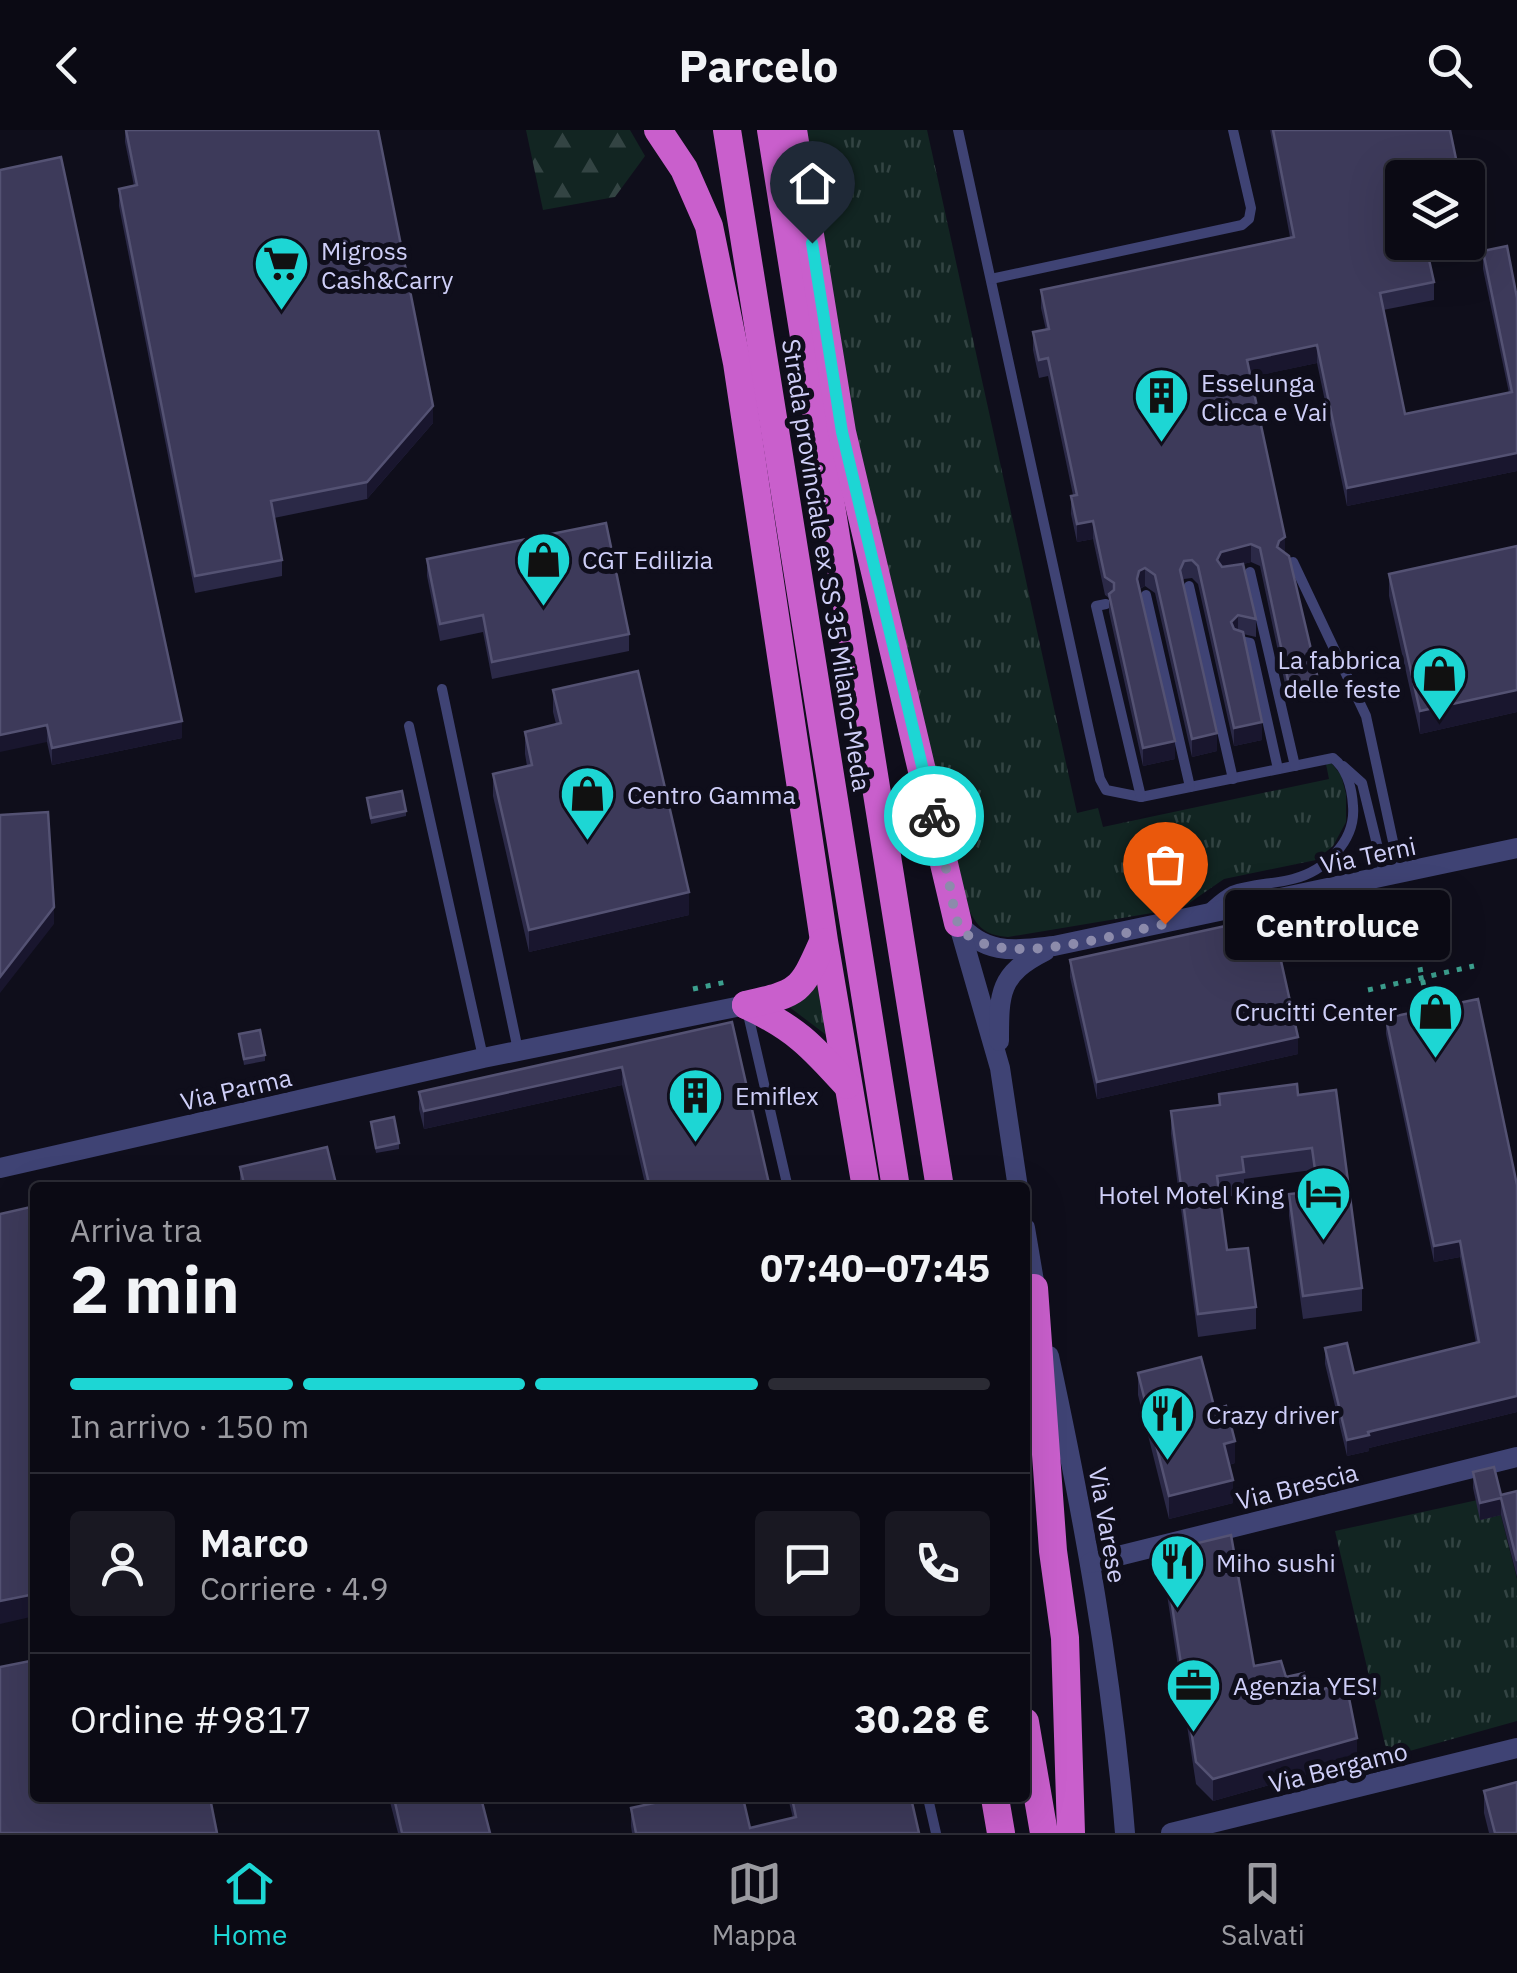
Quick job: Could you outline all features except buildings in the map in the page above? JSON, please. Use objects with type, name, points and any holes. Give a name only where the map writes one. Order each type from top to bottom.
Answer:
[{"type":"highway","points":[[658,130],[684,170],[709,226],[737,363],[824,941],[865,1182]]},
{"type":"highway","name":"Strada provinciale ex SS 35 Milano-Meda","points":[[727,130],[895,1182]]},
{"type":"highway","name":"Strada provinciale ex SS 35 Milano-Meda","points":[[771,130],[939,1182]]},
{"type":"highway","points":[[793,130],[842,432],[958,922]]},
{"type":"highway","points":[[746,1004],[787,996],[808,977],[824,941]]},
{"type":"highway","points":[[746,1004],[786,1024],[814,1047],[848,1086]]},
{"type":"highway","points":[[1034,1288],[1051,1534],[1065,1638],[1071,1833]]},
{"type":"highway","points":[[1030,1751],[1044,1833]]},
{"type":"highway","points":[[996,1802],[1001,1833]]},
{"type":"street","name":"Via Terni","points":[[1054,946],[1517,848]]},
{"type":"street","points":[[958,922],[972,940],[992,947],[1018,950],[1054,946]]},
{"type":"street","points":[[958,922],[1000,1068]]},
{"type":"street","points":[[1017,1182],[1000,1068],[999,1012],[1004,982],[1021,963],[1054,946]]},
{"type":"street","name":"Via Parma","points":[[0,1168],[483,1058],[746,1004]]},
{"type":"street","name":"Via Varese","points":[[1030,1261],[1090,1562],[1116,1736],[1124,1833]]},
{"type":"street","name":"Via Brescia","points":[[1090,1562],[1517,1457]]},
{"type":"street","name":"Via Bergamo","points":[[1171,1833],[1517,1748]]},
{"type":"lane","points":[[958,130],[1100,780],[1106,790],[1141,797],[1332,758],[1362,783],[1392,875]]},
{"type":"lane","points":[[990,279],[1242,225],[1249,219],[1251,208],[1233,130]]},
{"type":"lane","points":[[1286,564],[1293,562],[1366,716],[1392,875]]},
{"type":"lane","points":[[1248,573],[1295,766]]},
{"type":"lane","points":[[1189,586],[1204,634],[1233,778]]},
{"type":"lane","points":[[1144,596],[1190,787]]},
{"type":"lane","points":[[1101,605],[1141,797]]},
{"type":"lane","points":[[1240,641],[1250,643],[1278,769]]},
{"type":"lane","points":[[442,689],[518,1051]]},
{"type":"lane","points":[[409,726],[483,1058]]},
{"type":"lane","points":[[1202,916],[1218,899],[1233,891],[1298,878],[1325,864],[1346,842],[1354,815],[1342,765]]},
{"type":"lane","points":[[746,1004],[787,1182]]},
{"type":"lane","points":[[929,1802],[936,1833]]},
{"type":"path","points":[[1392,875],[1429,1011]]},
{"type":"path","points":[[1368,990],[1474,966]]},
{"type":"green space","points":[[526,130],[630,130],[645,156],[615,197],[543,210]]},
{"type":"green space","points":[[806,130],[927,130],[1077,813],[1098,808],[1103,827],[1329,779],[1324,754],[1341,775],[1346,822],[1333,846],[1316,860],[1224,879],[1182,908],[1008,937],[988,932],[975,921],[968,908],[855,434]]},
{"type":"green space","points":[[819,984],[825,1034],[788,1006]]},
{"type":"green space","points":[[1496,1496],[1517,1579],[1517,1721],[1388,1757],[1335,1531]]},
{"type":"way so far","points":[[934,816],[958,922],[972,940],[1018,950],[1165,924]]},
{"type":"place","name":"Migross Cash&Carry","points":[[282,313]]},
{"type":"place","name":"Esselunga Clicca e Vai","points":[[1162,445]]},
{"type":"place","name":"CGT Edilizia","points":[[543,608]]},
{"type":"place","name":"La fabbrica delle feste","points":[[1440,722]]},
{"type":"place","name":"Centro Gamma","points":[[588,843]]},
{"type":"place","name":"Centroluce","points":[[1165,924]]},
{"type":"place","name":"Crucitti Center","points":[[1436,1060]]},
{"type":"place","name":"Emiflex","points":[[696,1144]]},
{"type":"place","name":"Hotel Motel King","points":[[1323,1243]]},
{"type":"place","name":"Crazy driver","points":[[1167,1463]]},
{"type":"place","name":"Miho sushi","points":[[1177,1611]]},
{"type":"place","name":"Agenzia YES!","points":[[1194,1734]]},
{"type":"route","points":[[812,243],[842,432],[934,816]]}]
